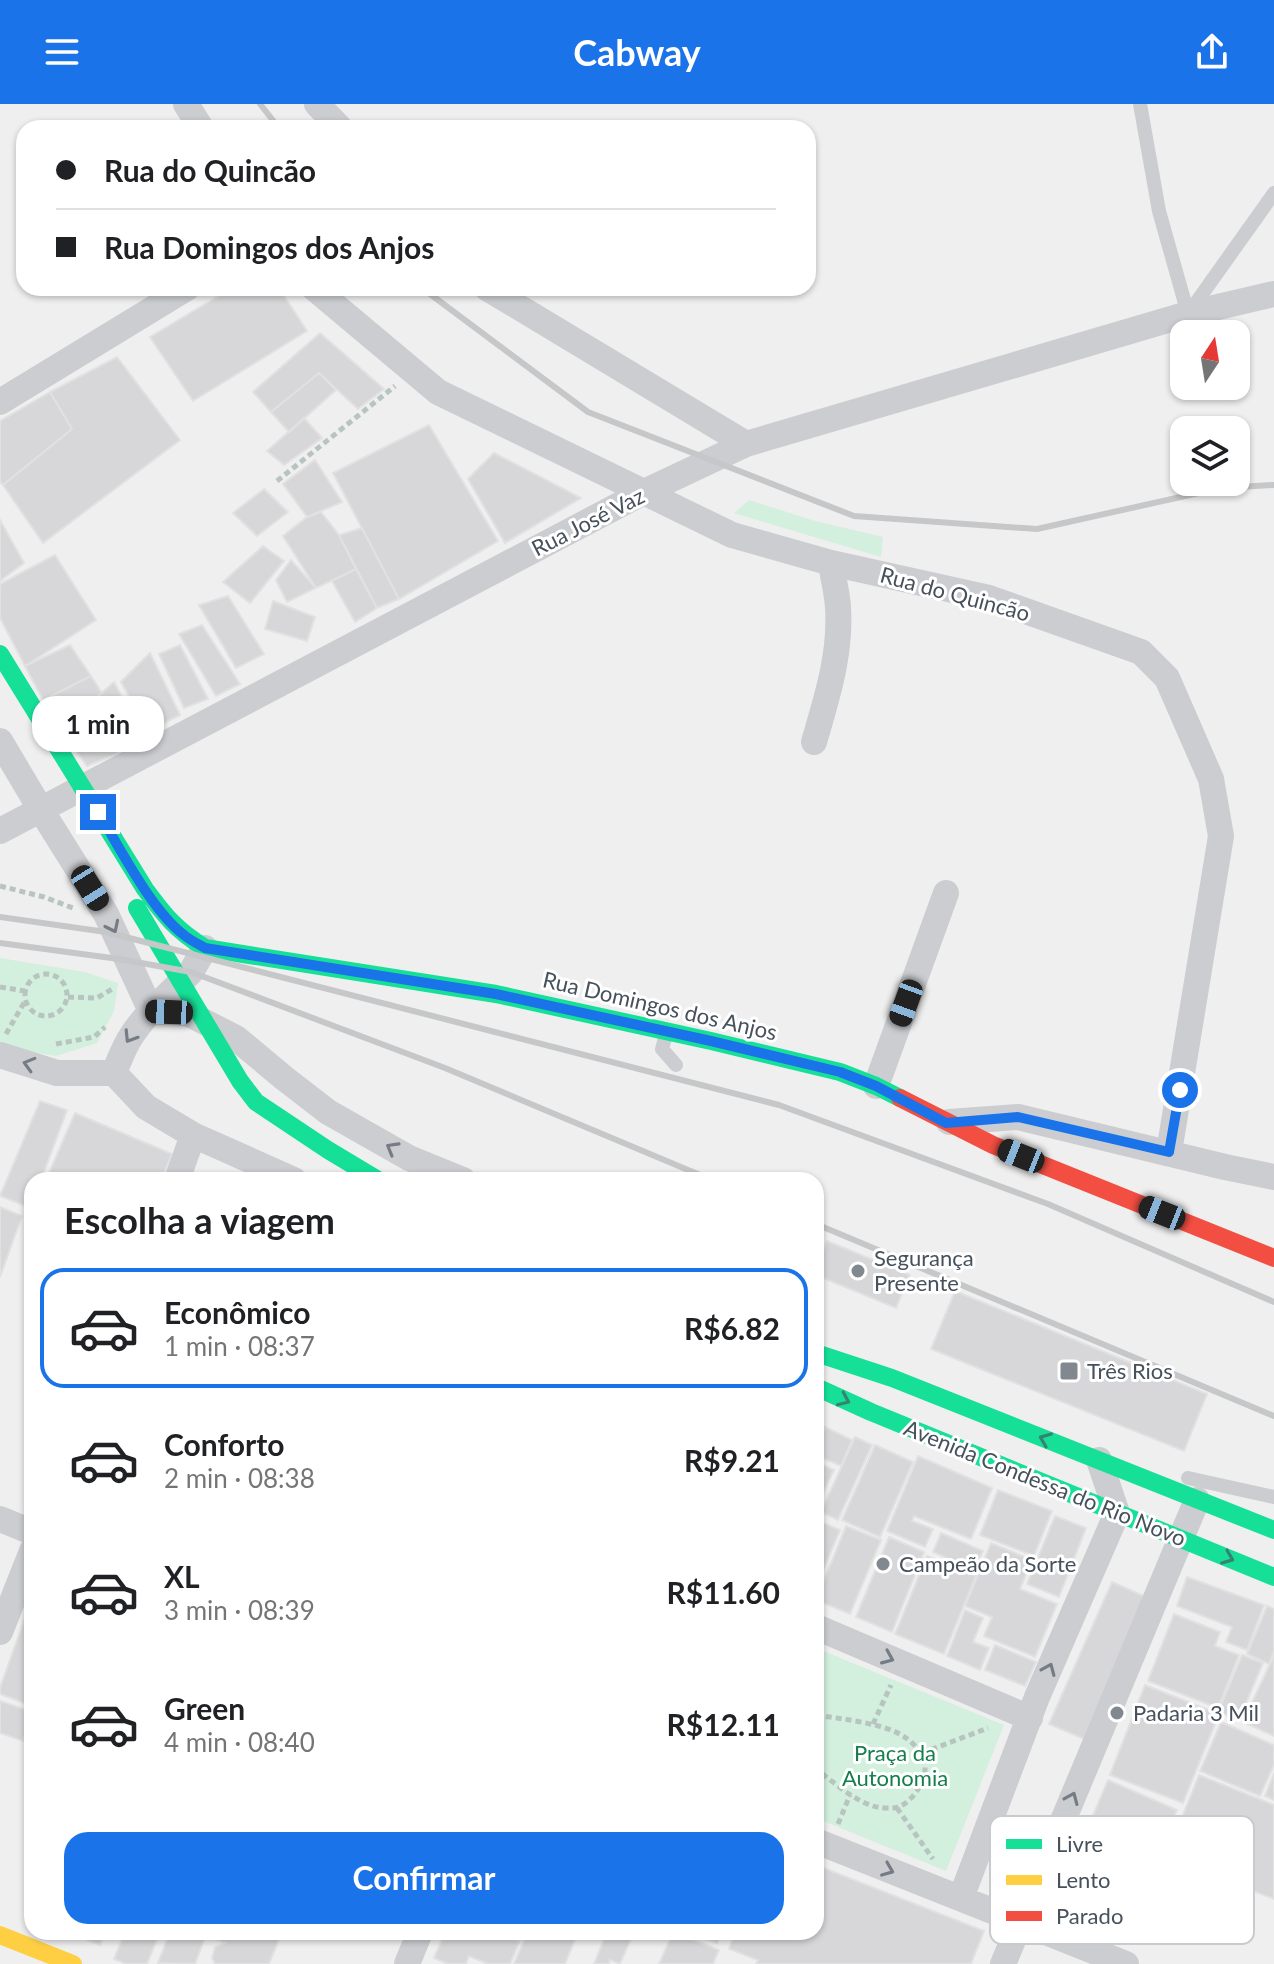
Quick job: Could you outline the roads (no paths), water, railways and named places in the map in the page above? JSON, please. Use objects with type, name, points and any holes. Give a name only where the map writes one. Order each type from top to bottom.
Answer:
[{"type":"main road","points":[[0,654],[83,786]]},
{"type":"main road","points":[[0,686],[69,794],[240,1081],[256,1102],[365,1172]]},
{"type":"main road","name":"Rua Domingos dos Anjos","points":[[83,786],[145,889],[167,919],[184,935],[205,948],[496,994],[840,1072],[876,1086],[993,1145],[1274,1258]]},
{"type":"main road","name":"Avenida Condessa do Rio Novo","points":[[824,1356],[892,1378],[1274,1530]]},
{"type":"main road","name":"Avenida Condessa do Rio Novo","points":[[824,1391],[1274,1577]]},
{"type":"main road","points":[[0,1935],[73,1964]]},
{"type":"street","points":[[317,104],[332,120]]},
{"type":"street","name":"Rua José Vaz","points":[[0,831],[644,492],[746,444],[1188,314],[1274,294]]},
{"type":"street","points":[[0,402],[174,296]]},
{"type":"street","name":"Rua do Quincão","points":[[323,296],[438,392],[732,535],[831,563],[989,598],[1141,652],[1167,678],[1211,779],[1221,836],[1169,1152]]},
{"type":"street","points":[[500,296],[746,444]]},
{"type":"street","points":[[814,742],[834,675],[838,636],[838,605],[831,563]]},
{"type":"street","points":[[0,741],[106,914],[151,1011]]},
{"type":"street","points":[[876,1086],[946,893]]},
{"type":"street","points":[[114,1073],[134,1030],[191,972],[205,948]]},
{"type":"street","points":[[151,1011],[187,1013],[236,1038],[328,1112],[409,1158],[443,1172]]},
{"type":"street","points":[[6,1041],[57,1073],[114,1073],[146,1107],[193,1135],[276,1172]]},
{"type":"street","points":[[946,1123],[1018,1117],[1274,1177]]},
{"type":"street","points":[[180,1172],[193,1135]]},
{"type":"street","name":"Avenida Condessa do Rio Novo","points":[[824,1345],[892,1378]]},
{"type":"street","points":[[992,1816],[1037,1697],[1117,1513],[1095,1459]]},
{"type":"street","points":[[1064,1816],[1197,1500]]},
{"type":"street","points":[[0,1519],[24,1529]]},
{"type":"street","points":[[0,1632],[24,1571]]},
{"type":"street","points":[[824,1630],[1030,1718]]},
{"type":"street","points":[[961,1898],[990,1822]]},
{"type":"street","points":[[825,1837],[990,1909]]},
{"type":"street","points":[[407,1964],[417,1940]]},
{"type":"street","points":[[1003,1964],[1011,1944]]},
{"type":"street","points":[[1077,1944],[1126,1964]]},
{"type":"lane","points":[[1140,104],[1159,211],[1188,314]]},
{"type":"lane","points":[[1188,314],[1274,193]]},
{"type":"lane","points":[[667,1031],[662,1049],[676,1065]]},
{"type":"lane","points":[[1095,1459],[1274,1497]]},
{"type":"railway","points":[[260,104],[273,120]]},
{"type":"railway","points":[[433,296],[588,412],[854,516],[1037,529],[1221,488],[1274,485]]},
{"type":"railway","points":[[0,917],[106,932],[779,1105],[1048,1204],[1274,1302]]},
{"type":"railway","points":[[0,943],[191,972],[445,1068],[693,1172]]},
{"type":"railway","points":[[824,1227],[1274,1416]]},
{"type":"place","name":"Segurança Presente","points":[[858,1271]]},
{"type":"place","name":"Três Rios","points":[[1069,1371]]},
{"type":"place","name":"Campeão da Sorte","points":[[883,1564]]},
{"type":"place","name":"Padaria 3 Mil","points":[[1117,1713]]},
{"type":"park label","name":"Praça da Autonomia","points":[[895,1766]]}]
